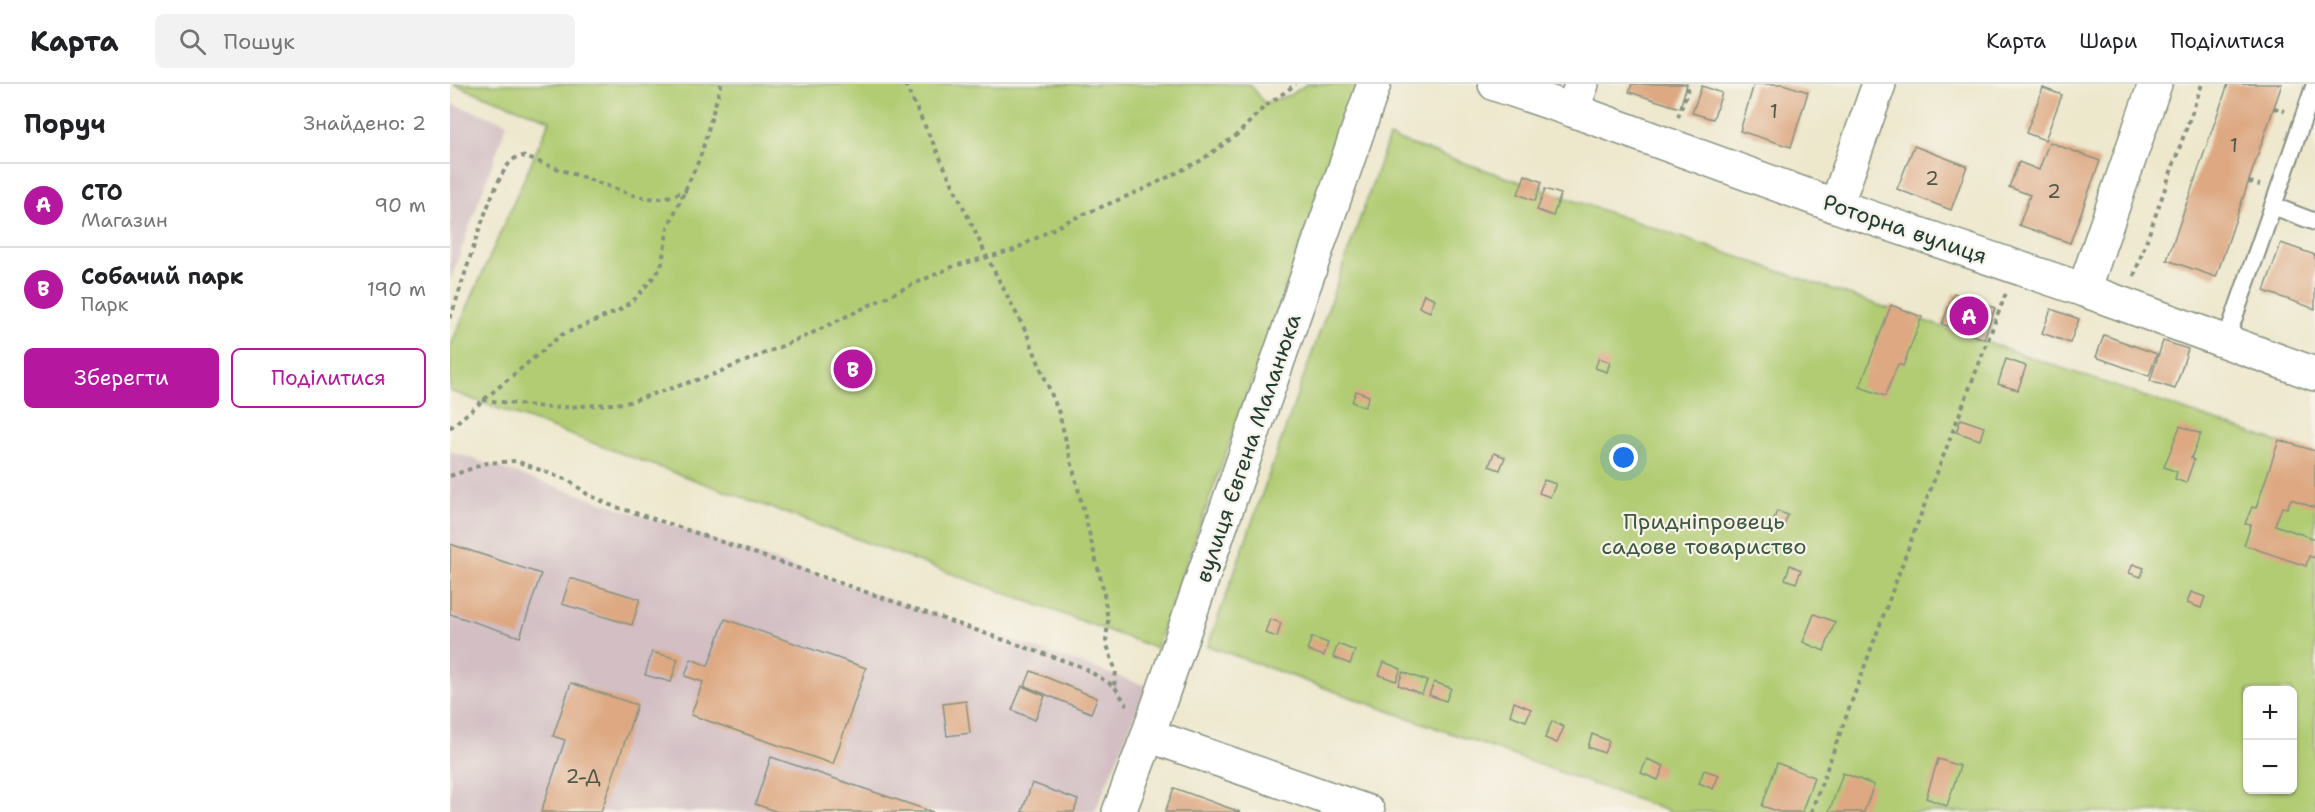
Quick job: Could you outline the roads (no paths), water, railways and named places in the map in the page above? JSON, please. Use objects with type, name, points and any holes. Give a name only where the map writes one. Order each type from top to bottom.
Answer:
[{"type":"street","name":"вулиця Євгена Маланюка","points":[[1119,812],[1148,735],[1374,84]]},
{"type":"street","name":"Роторна вулиця","points":[[1495,84],[1577,97],[1836,206],[2084,290],[2315,374]]},
{"type":"street","points":[[1836,206],[1879,84]]},
{"type":"street","points":[[2084,290],[2155,84]]},
{"type":"street","points":[[1148,735],[1368,812]]},
{"type":"lane","points":[[2224,342],[2315,84]]},
{"type":"lane","points":[[2273,206],[2315,222]]},
{"type":"place","name":"СТО","points":[[1969,316]]},
{"type":"place","name":"Собачий парк","points":[[853,369]]},
{"type":"park label","name":"Придніпровець садове товариство","points":[[1704,534]]}]
